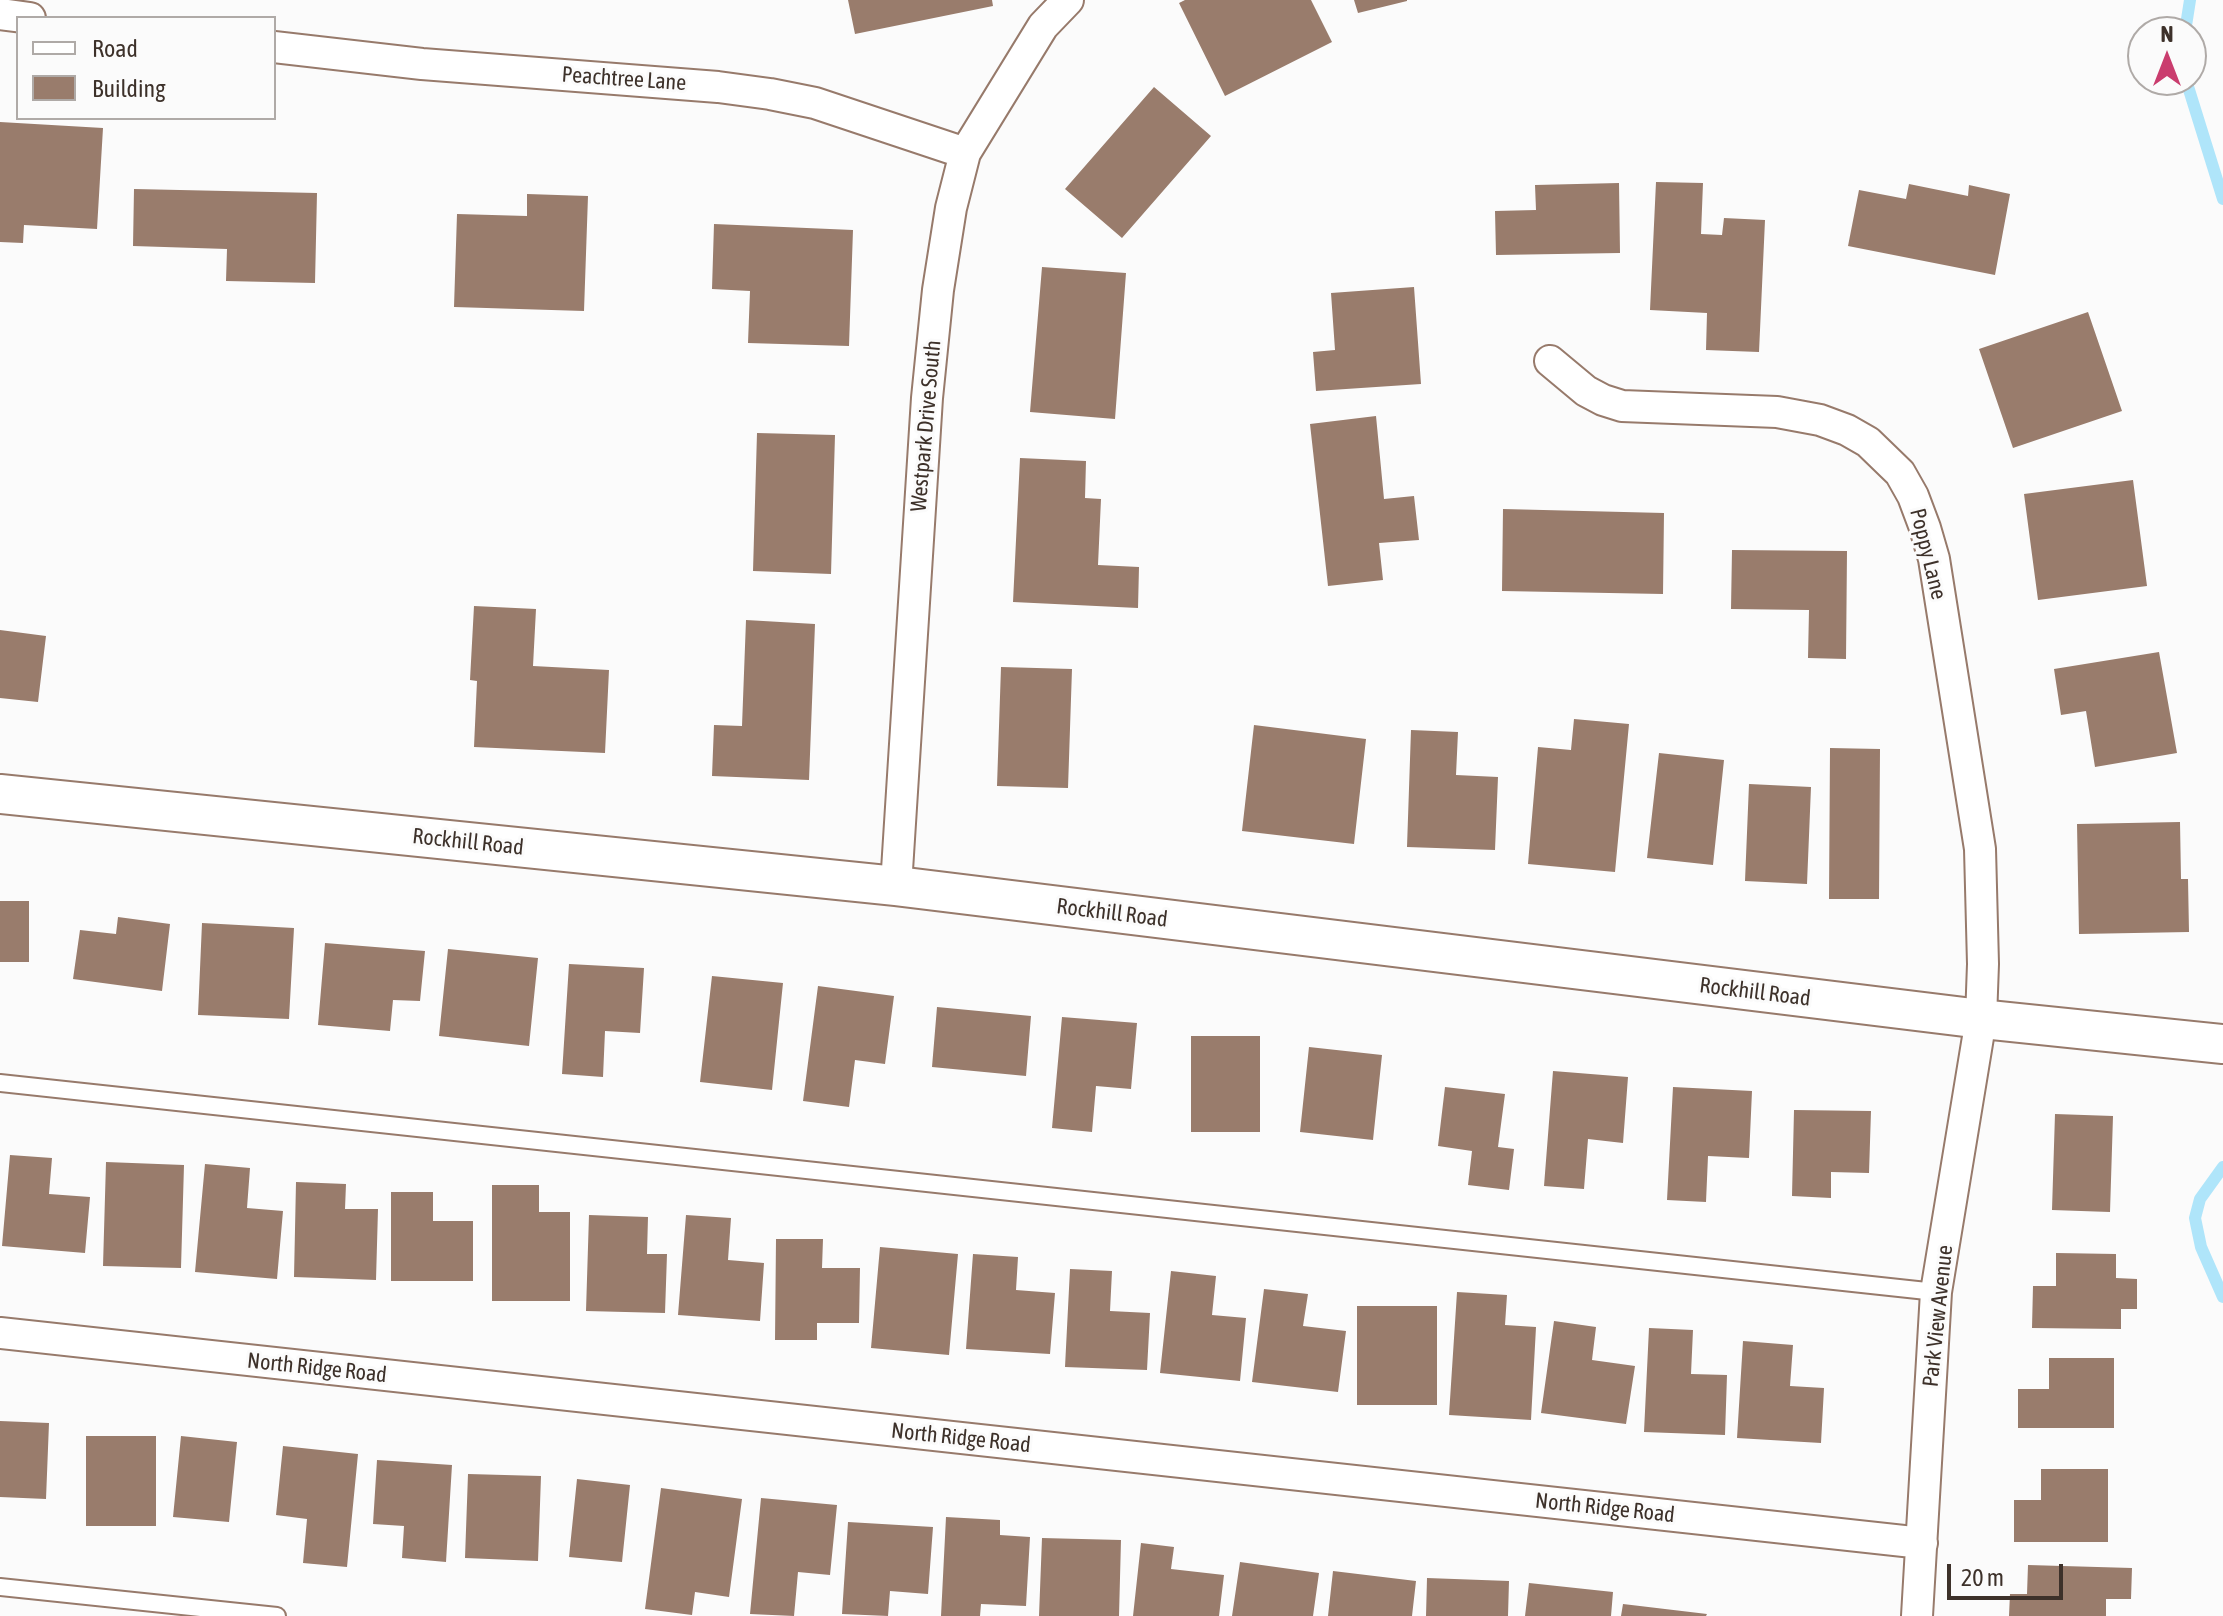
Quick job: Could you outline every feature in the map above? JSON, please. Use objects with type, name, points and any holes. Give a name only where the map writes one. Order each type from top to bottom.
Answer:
[{"type":"street","name":"Westpark Drive South","points":[[896,886],[929,383],[948,221],[965,153],[1043,26],[1068,0]]},
{"type":"street","name":"Peachtree Lane","points":[[276,47],[422,64],[718,87],[770,94],[815,103],[965,153]]},
{"type":"street","name":"Poppy Lane","points":[[1550,361],[1586,391],[1622,406],[1777,412],[1820,420],[1868,442],[1900,473],[1913,496],[1934,559],[1973,800],[1982,897],[1981,1019]]},
{"type":"street","name":"Rockhill Road","points":[[0,794],[896,886],[1981,1019],[2223,1044]]},
{"type":"street","name":"Park View Avenue","points":[[1917,1616],[1936,1292],[1981,1019]]},
{"type":"street","name":"North Ridge Road","points":[[0,1333],[1922,1543]]},
{"type":"lane","points":[[0,1083],[1936,1292]]},
{"type":"lane","points":[[0,1587],[277,1616]]},
{"type":"building","points":[[848,0],[992,0],[993,6],[855,34]]},
{"type":"building","points":[[1185,0],[1311,0],[1332,42],[1225,96],[1179,3]]},
{"type":"building","points":[[1354,0],[1407,0],[1407,1],[1358,13]]},
{"type":"building","points":[[1154,87],[1211,136],[1122,238],[1065,189]]},
{"type":"building","points":[[0,122],[103,128],[97,229],[24,225],[23,243],[0,242]]},
{"type":"building","points":[[1656,182],[1703,183],[1701,234],[1722,235],[1724,218],[1765,220],[1759,352],[1706,350],[1707,313],[1650,310]]},
{"type":"building","points":[[1619,183],[1620,253],[1496,255],[1495,211],[1536,210],[1535,185]]},
{"type":"building","points":[[1909,184],[1968,196],[1969,185],[2010,194],[1995,275],[1848,246],[1859,190],[1906,199]]},
{"type":"building","points":[[134,189],[317,193],[315,283],[226,281],[227,249],[133,246]]},
{"type":"building","points":[[527,194],[588,196],[584,311],[454,307],[457,214],[527,216]]},
{"type":"building","points":[[714,224],[853,230],[849,346],[748,343],[750,291],[712,289]]},
{"type":"building","points":[[1042,267],[1126,273],[1115,419],[1030,412]]},
{"type":"building","points":[[1414,287],[1421,384],[1316,391],[1313,352],[1335,350],[1331,293]]},
{"type":"building","points":[[2088,312],[2122,411],[2013,448],[1979,349]]},
{"type":"building","points":[[1376,416],[1384,499],[1414,496],[1419,540],[1379,543],[1383,580],[1328,586],[1310,424]]},
{"type":"building","points":[[757,433],[835,435],[831,574],[753,571]]},
{"type":"building","points":[[1020,458],[1086,461],[1085,498],[1101,499],[1098,565],[1139,567],[1138,608],[1013,602]]},
{"type":"building","points":[[2133,480],[2147,586],[2038,600],[2024,494]]},
{"type":"building","points":[[1503,509],[1664,513],[1663,594],[1502,591]]},
{"type":"building","points":[[1732,550],[1847,551],[1846,659],[1808,658],[1809,610],[1731,609]]},
{"type":"building","points":[[474,606],[536,609],[533,666],[609,670],[605,753],[474,747],[477,681],[470,680]]},
{"type":"building","points":[[746,620],[815,624],[809,780],[712,776],[714,725],[742,726]]},
{"type":"building","points":[[0,630],[46,636],[38,702],[0,698]]},
{"type":"building","points":[[2159,652],[2177,753],[2095,767],[2086,711],[2061,715],[2054,669]]},
{"type":"building","points":[[1001,667],[1072,669],[1068,788],[997,786]]},
{"type":"building","points":[[1574,719],[1629,724],[1615,872],[1528,864],[1538,747],[1571,750]]},
{"type":"building","points":[[1254,725],[1366,739],[1354,844],[1242,831]]},
{"type":"building","points":[[1411,730],[1458,732],[1456,775],[1498,777],[1495,850],[1407,847]]},
{"type":"building","points":[[1830,748],[1880,749],[1879,899],[1829,899]]},
{"type":"building","points":[[1659,753],[1724,760],[1713,865],[1647,858]]},
{"type":"building","points":[[1749,784],[1811,787],[1807,884],[1745,881]]},
{"type":"building","points":[[2180,822],[2181,879],[2188,879],[2189,932],[2079,934],[2077,824]]},
{"type":"building","points":[[0,901],[29,901],[29,962],[0,962]]},
{"type":"building","points":[[118,917],[170,924],[162,991],[73,979],[80,930],[116,934]]},
{"type":"building","points":[[202,923],[294,928],[289,1019],[198,1015]]},
{"type":"building","points":[[325,943],[425,951],[420,1001],[393,1000],[390,1031],[318,1025]]},
{"type":"building","points":[[448,949],[538,958],[529,1046],[439,1036]]},
{"type":"building","points":[[569,964],[644,968],[640,1033],[605,1031],[603,1077],[562,1074]]},
{"type":"building","points":[[712,976],[783,983],[772,1090],[700,1082]]},
{"type":"building","points":[[818,986],[894,996],[885,1064],[855,1060],[849,1107],[803,1101]]},
{"type":"building","points":[[937,1007],[1031,1016],[1026,1076],[932,1067]]},
{"type":"building","points":[[1062,1017],[1137,1023],[1131,1089],[1096,1086],[1092,1132],[1052,1128]]},
{"type":"building","points":[[1191,1036],[1260,1036],[1260,1132],[1191,1132]]},
{"type":"building","points":[[1309,1047],[1382,1055],[1373,1140],[1300,1132]]},
{"type":"building","points":[[1553,1071],[1628,1077],[1623,1143],[1588,1139],[1584,1189],[1544,1186]]},
{"type":"building","points":[[1445,1087],[1505,1094],[1498,1147],[1514,1149],[1509,1190],[1468,1185],[1472,1151],[1438,1146]]},
{"type":"building","points":[[1673,1087],[1752,1091],[1749,1158],[1708,1156],[1706,1202],[1667,1200]]},
{"type":"building","points":[[1794,1110],[1871,1111],[1869,1173],[1831,1172],[1831,1198],[1792,1196]]},
{"type":"building","points":[[2055,1114],[2113,1116],[2110,1212],[2052,1210]]},
{"type":"building","points":[[10,1155],[52,1158],[49,1194],[90,1197],[85,1253],[2,1246]]},
{"type":"building","points":[[106,1162],[184,1165],[181,1268],[103,1266]]},
{"type":"building","points":[[205,1164],[250,1168],[247,1208],[283,1211],[277,1279],[195,1272]]},
{"type":"building","points":[[296,1182],[346,1184],[345,1209],[378,1209],[376,1280],[294,1277]]},
{"type":"building","points":[[492,1185],[539,1185],[539,1212],[570,1212],[570,1301],[492,1301]]},
{"type":"building","points":[[391,1192],[433,1192],[433,1221],[473,1221],[473,1281],[391,1281]]},
{"type":"building","points":[[589,1215],[648,1217],[647,1254],[667,1254],[665,1313],[586,1311]]},
{"type":"building","points":[[686,1215],[731,1218],[728,1260],[764,1263],[760,1321],[678,1315]]},
{"type":"building","points":[[776,1239],[823,1239],[822,1268],[860,1268],[859,1323],[817,1323],[817,1340],[775,1340]]},
{"type":"building","points":[[880,1247],[958,1254],[949,1355],[871,1348]]},
{"type":"building","points":[[2056,1253],[2116,1254],[2116,1278],[2137,1279],[2137,1309],[2121,1309],[2121,1329],[2032,1328],[2033,1286],[2056,1286]]},
{"type":"building","points":[[973,1254],[1018,1257],[1016,1290],[1055,1293],[1050,1354],[966,1349]]},
{"type":"building","points":[[1070,1269],[1112,1271],[1110,1311],[1150,1313],[1147,1370],[1065,1367]]},
{"type":"building","points":[[1171,1271],[1216,1276],[1212,1315],[1246,1318],[1240,1381],[1160,1373]]},
{"type":"building","points":[[1264,1289],[1308,1294],[1303,1326],[1346,1331],[1338,1392],[1252,1382]]},
{"type":"building","points":[[1457,1292],[1507,1295],[1505,1325],[1536,1327],[1531,1420],[1449,1415]]},
{"type":"building","points":[[1357,1306],[1437,1306],[1437,1405],[1357,1405]]},
{"type":"building","points":[[1554,1321],[1596,1327],[1592,1360],[1635,1366],[1626,1424],[1541,1413]]},
{"type":"building","points":[[1649,1328],[1693,1330],[1691,1374],[1727,1375],[1725,1435],[1644,1432]]},
{"type":"building","points":[[1743,1341],[1793,1345],[1790,1386],[1824,1388],[1821,1443],[1737,1438]]},
{"type":"building","points":[[2049,1358],[2114,1358],[2114,1428],[2018,1428],[2018,1389],[2049,1389]]},
{"type":"building","points":[[0,1421],[49,1423],[46,1499],[0,1497]]},
{"type":"building","points":[[86,1436],[156,1436],[156,1526],[86,1526]]},
{"type":"building","points":[[181,1436],[237,1442],[229,1522],[173,1517]]},
{"type":"building","points":[[283,1446],[358,1454],[347,1567],[303,1563],[307,1519],[276,1515]]},
{"type":"building","points":[[377,1460],[452,1465],[446,1562],[402,1558],[404,1526],[373,1524]]},
{"type":"building","points":[[2041,1469],[2108,1469],[2108,1542],[2014,1542],[2014,1500],[2041,1500]]},
{"type":"building","points":[[468,1474],[541,1476],[538,1561],[465,1558]]},
{"type":"building","points":[[577,1479],[630,1485],[622,1562],[569,1557]]},
{"type":"building","points":[[661,1488],[742,1499],[729,1597],[695,1592],[692,1615],[645,1609]]},
{"type":"building","points":[[761,1498],[837,1505],[830,1575],[798,1572],[794,1616],[750,1614]]},
{"type":"building","points":[[946,1517],[1000,1520],[1000,1535],[1030,1537],[1026,1606],[981,1604],[980,1616],[941,1616]]},
{"type":"building","points":[[848,1522],[933,1527],[928,1594],[890,1591],[888,1616],[842,1614]]},
{"type":"building","points":[[1042,1538],[1121,1540],[1119,1616],[1039,1616]]},
{"type":"building","points":[[1141,1543],[1174,1547],[1171,1569],[1224,1575],[1219,1616],[1133,1616]]},
{"type":"building","points":[[1240,1562],[1319,1573],[1313,1616],[1232,1616]]},
{"type":"building","points":[[2028,1565],[2132,1568],[2131,1599],[2106,1599],[2106,1616],[2009,1616],[2010,1594],[2027,1594]]},
{"type":"building","points":[[1333,1571],[1416,1581],[1412,1616],[1328,1616]]},
{"type":"building","points":[[1427,1578],[1509,1581],[1508,1616],[1426,1616]]},
{"type":"building","points":[[1529,1583],[1613,1592],[1611,1616],[1525,1616]]},
{"type":"building","points":[[1623,1604],[1707,1614],[1621,1616]]},
{"type":"waterway","points":[[2188,16],[2190,0]]},
{"type":"waterway","points":[[2191,96],[2223,199]]},
{"type":"waterway","points":[[2223,1167],[2200,1199],[2195,1218],[2201,1247],[2223,1297]]}]
